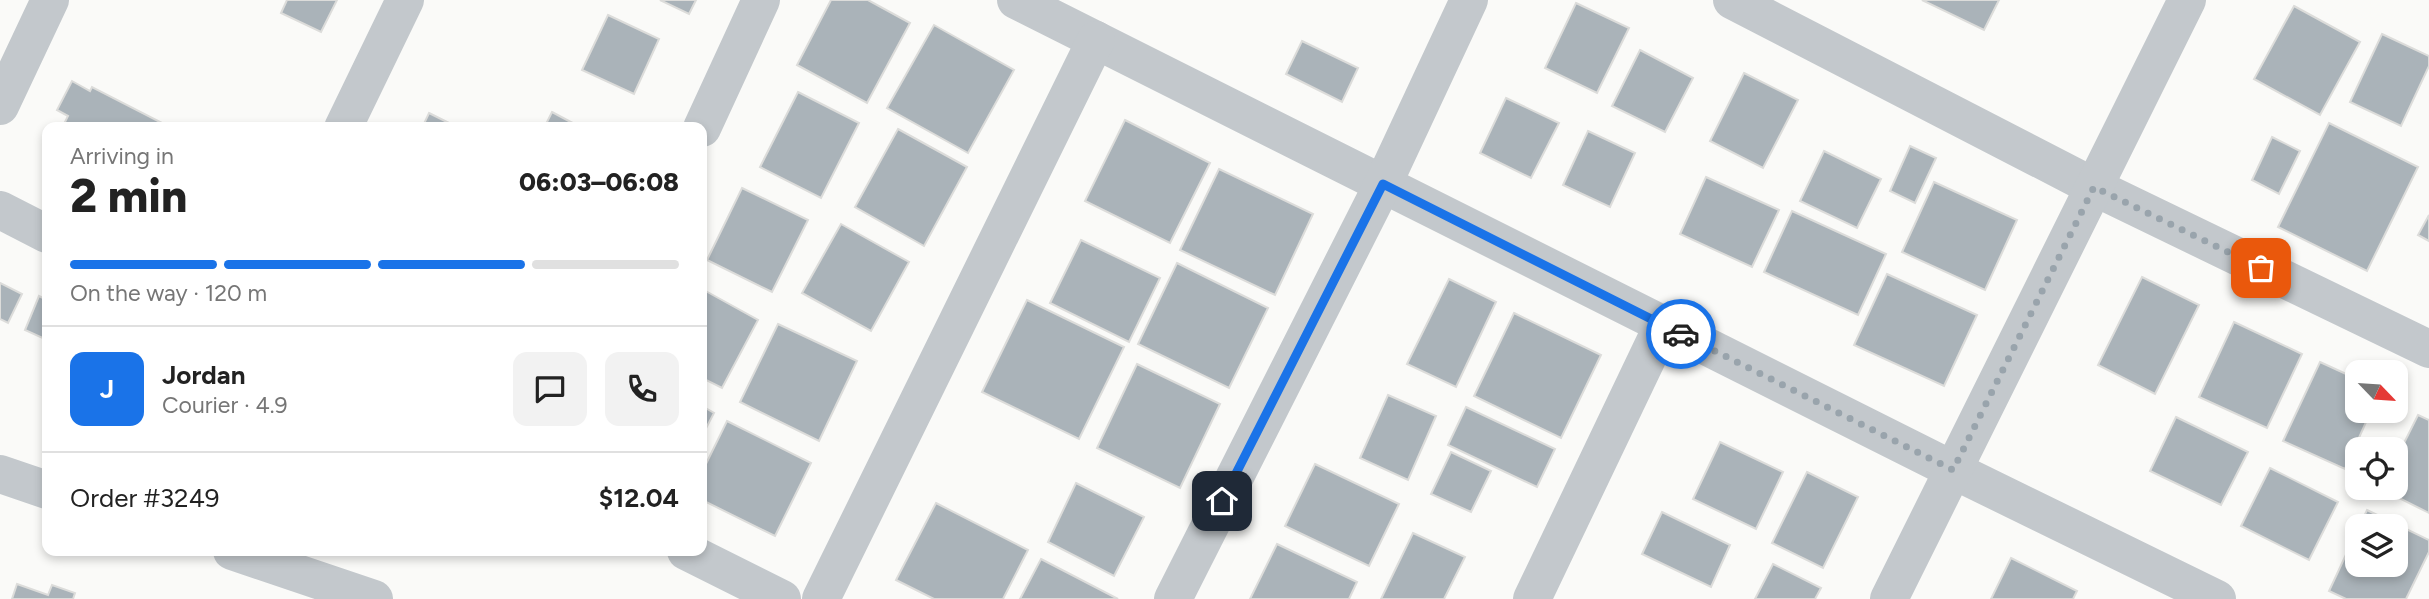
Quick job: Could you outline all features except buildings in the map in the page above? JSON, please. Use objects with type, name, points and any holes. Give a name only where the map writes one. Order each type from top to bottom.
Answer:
[{"type":"street","points":[[0,106],[50,0]]},
{"type":"street","points":[[346,122],[405,0]]},
{"type":"street","points":[[705,122],[761,0]]},
{"type":"street","points":[[1016,0],[1953,470],[2217,599]]},
{"type":"street","points":[[1173,599],[1383,184],[1469,0]]},
{"type":"street","points":[[1732,0],[2094,187],[2429,349]]},
{"type":"street","points":[[1889,599],[2187,0]]},
{"type":"street","points":[[821,599],[1096,40]]},
{"type":"street","points":[[0,210],[42,231]]},
{"type":"street","points":[[1532,599],[1663,325]]},
{"type":"street","points":[[0,474],[42,488]]},
{"type":"street","points":[[247,556],[374,599]]},
{"type":"street","points":[[696,556],[782,599]]},
{"type":"way so far","points":[[1681,334],[1953,470],[2094,187],[2261,268]]},
{"type":"route","points":[[1222,501],[1383,184],[1681,334]]}]
